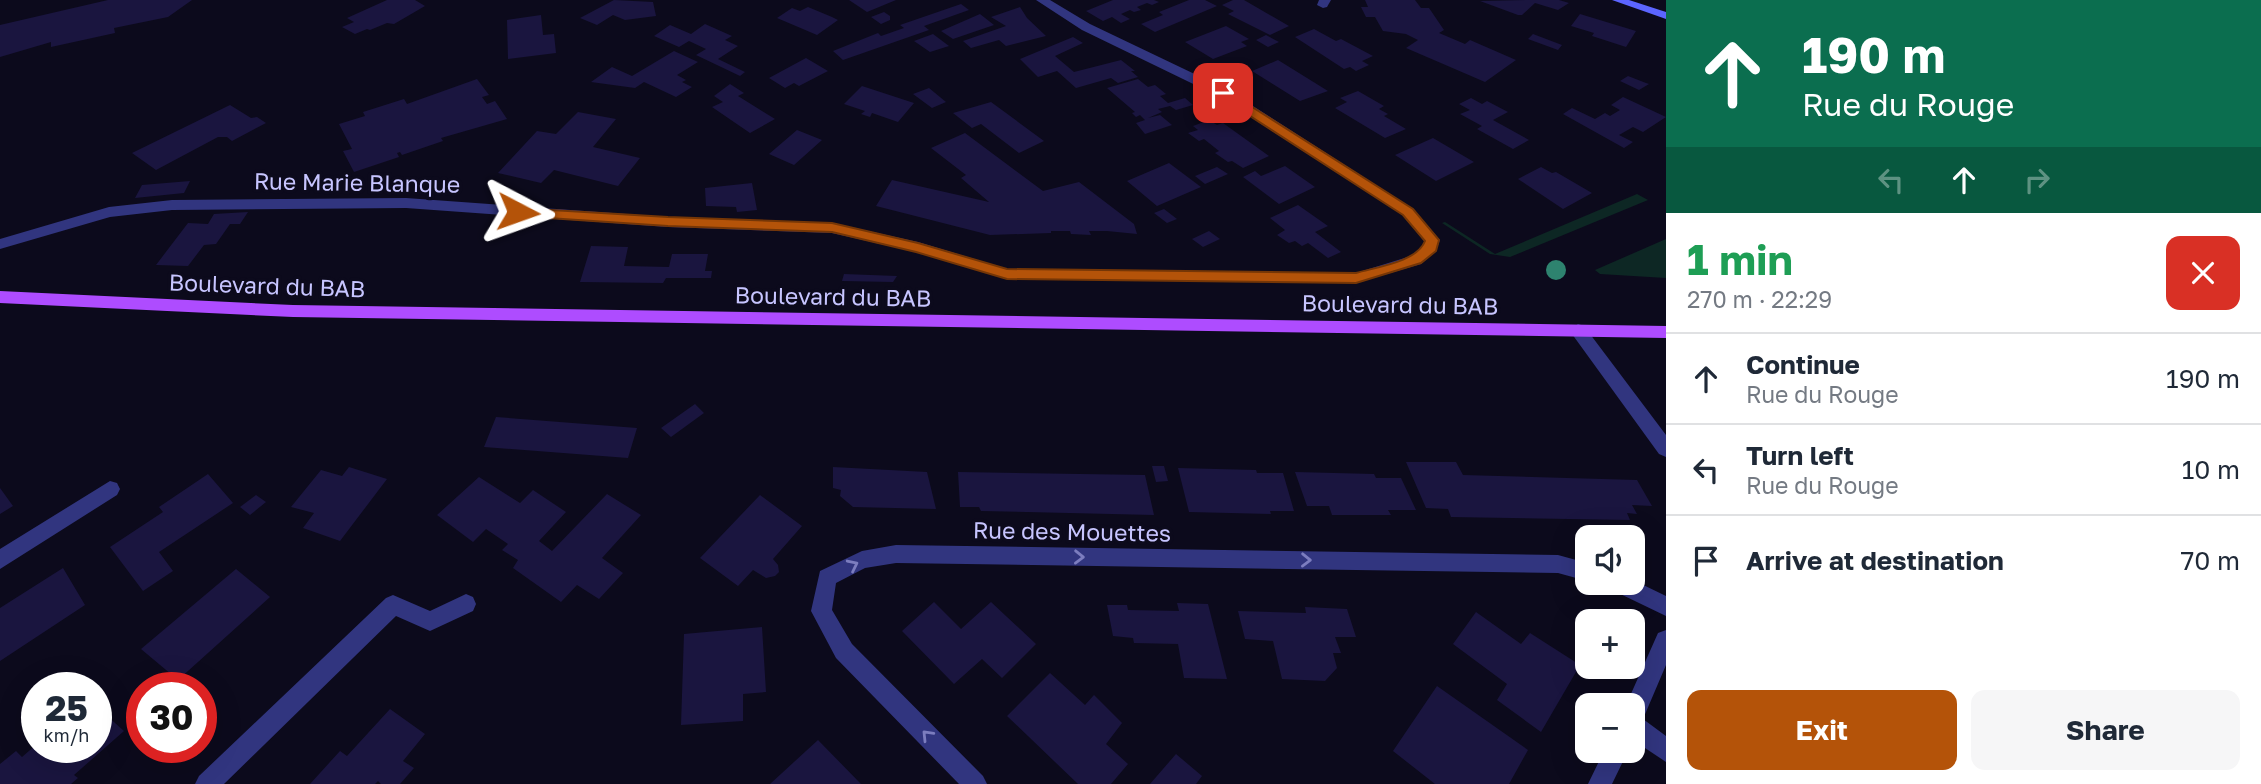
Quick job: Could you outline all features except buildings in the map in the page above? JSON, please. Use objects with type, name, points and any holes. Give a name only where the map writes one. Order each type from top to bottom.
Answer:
[{"type":"main road","points":[[1618,0],[1666,16]]},
{"type":"main road","name":"Boulevard du BAB","points":[[0,297],[293,311],[1666,332]]},
{"type":"street","name":"Rue Marie Blanque","points":[[0,244],[109,212],[172,205],[405,202],[668,222],[832,228],[918,247],[1007,274],[1356,278],[1416,260],[1431,247],[1432,240],[1408,212],[1223,93],[1086,27],[1042,0]]},
{"type":"street","points":[[1578,330],[1666,449]]},
{"type":"street","points":[[0,561],[110,489]]},
{"type":"street","name":"Rue des Mouettes","points":[[975,784],[845,651],[821,611],[827,578],[862,560],[896,554],[1558,564],[1575,569]]},
{"type":"street","points":[[1644,595],[1666,606]]},
{"type":"street","points":[[207,784],[393,605],[430,621],[466,604]]},
{"type":"street","points":[[1643,693],[1666,640]]},
{"type":"street","points":[[1645,735],[1666,750]]},
{"type":"street","points":[[1600,784],[1610,763]]},
{"type":"green space","points":[[1637,194],[1648,200],[1510,257],[1490,254],[1442,223],[1445,222],[1495,254]]},
{"type":"green space","points":[[1666,239],[1666,278],[1600,274],[1595,270]]},
{"type":"route","points":[[518,212],[668,222],[832,228],[918,247],[1007,274],[1301,275],[1356,278],[1416,260],[1431,247],[1432,240],[1408,212],[1223,93]]}]
